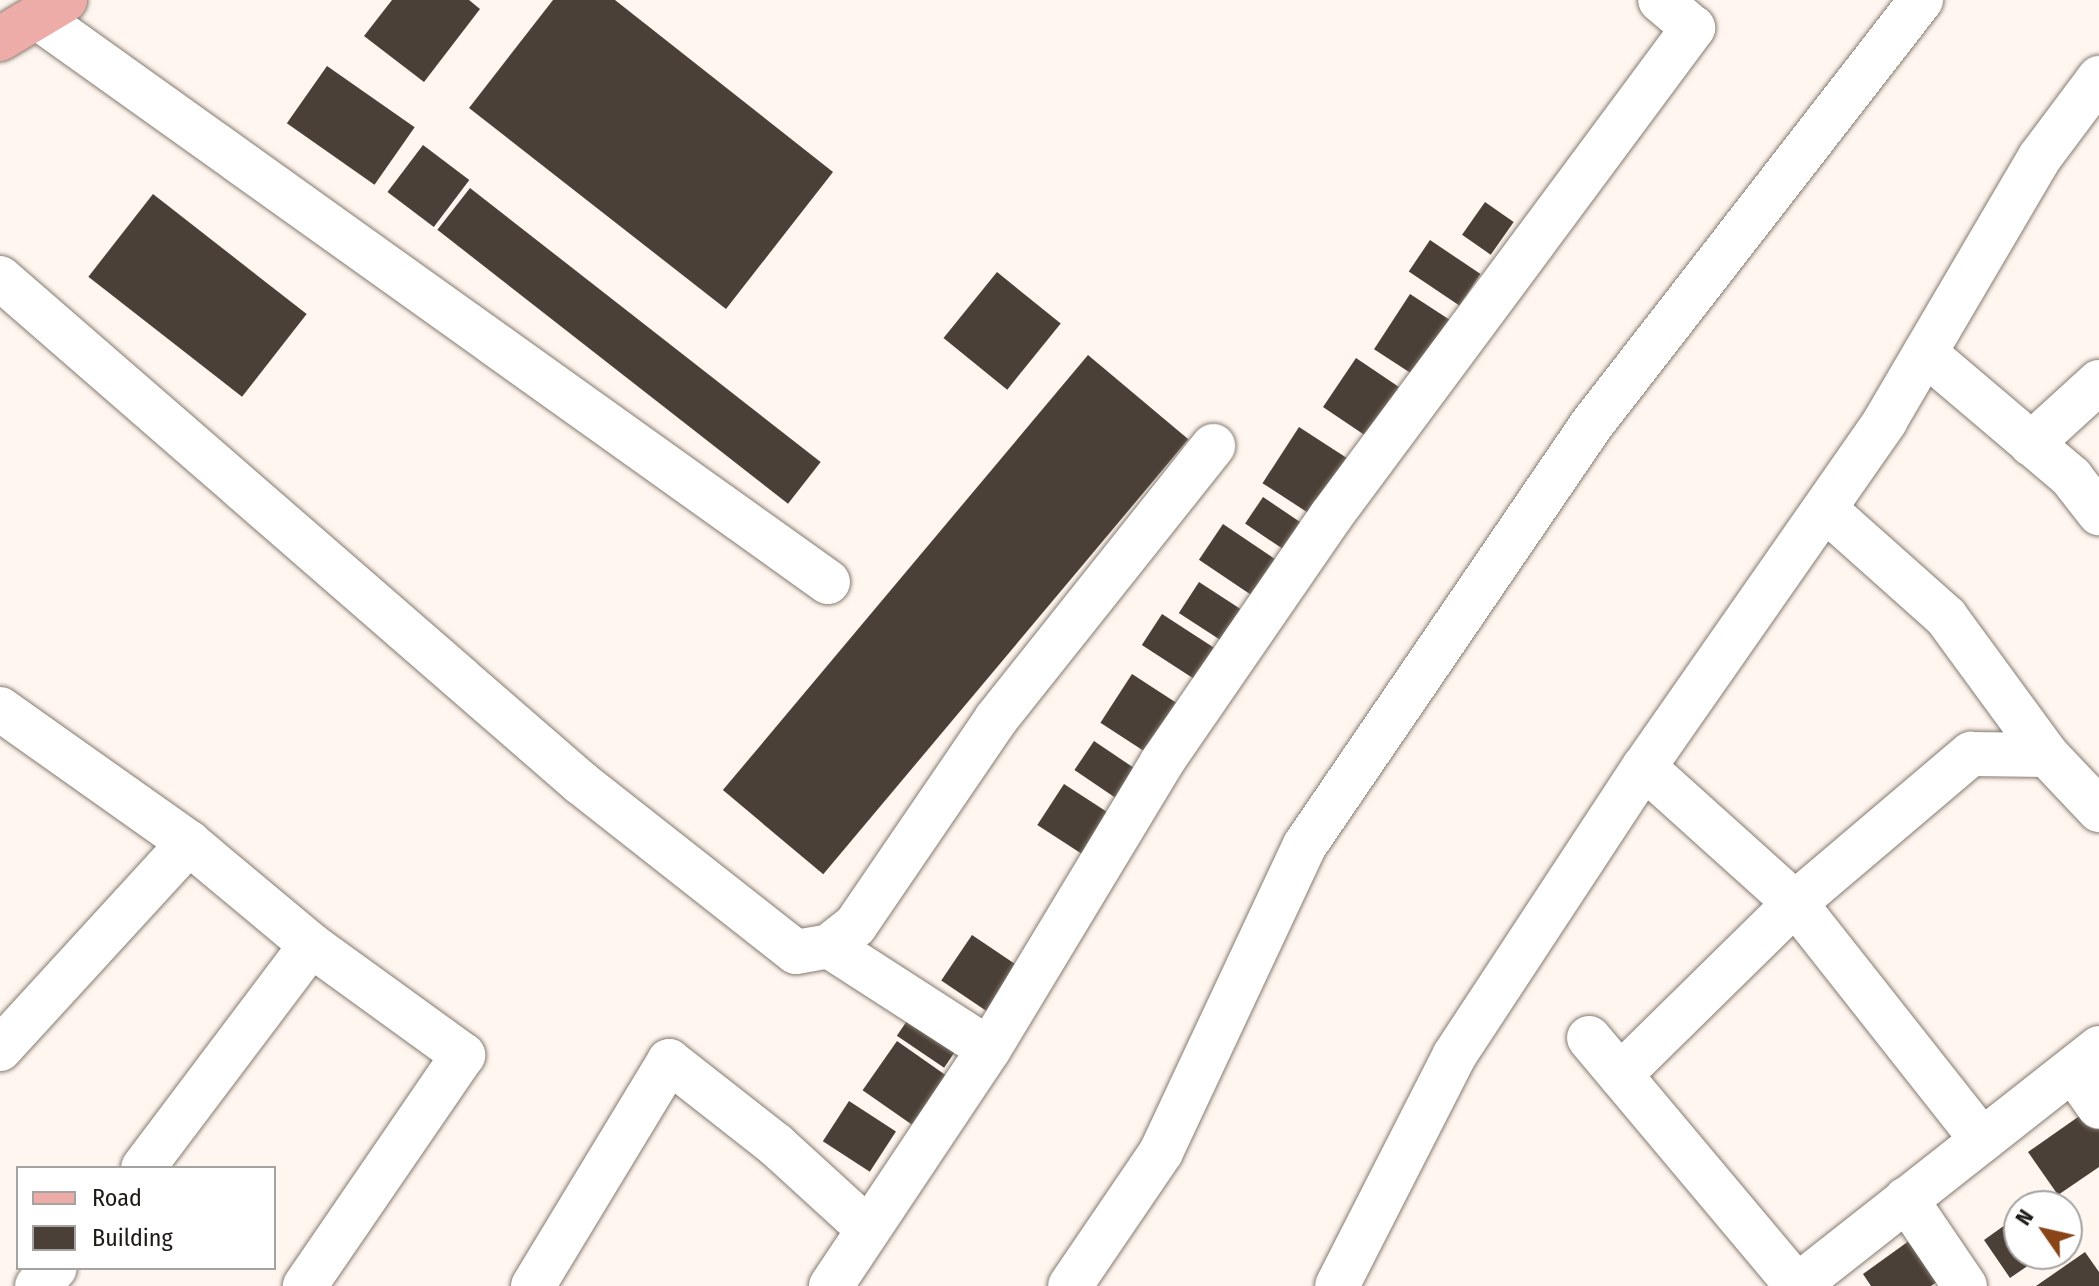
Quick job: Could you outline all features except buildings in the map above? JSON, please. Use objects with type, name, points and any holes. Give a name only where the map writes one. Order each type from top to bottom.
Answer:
[{"type":"main road","points":[[0,39],[51,8]]},
{"type":"street","points":[[831,1286],[989,1049],[1162,762],[1331,516],[1693,28],[1660,0]]},
{"type":"street","points":[[1070,1286],[1161,1152],[1305,845],[1592,424],[1921,0]]},
{"type":"street","points":[[51,8],[828,582]]},
{"type":"street","points":[[1337,1286],[1454,1056],[1644,767],[1826,510],[1925,353],[2040,157],[2099,78]]},
{"type":"street","points":[[0,278],[581,783],[757,926],[796,952],[829,946],[855,926],[996,719],[1213,446]]},
{"type":"street","points":[[1925,353],[2071,477],[2099,513]]},
{"type":"street","points":[[2031,444],[2099,382]]},
{"type":"street","points":[[1826,510],[1946,617],[2047,755],[2099,810]]},
{"type":"street","points":[[0,709],[189,843],[311,945],[463,1055],[305,1286]]},
{"type":"street","points":[[1620,1075],[1795,903],[1971,754],[2047,755]]},
{"type":"street","points":[[1644,767],[1795,903],[1982,1140]]},
{"type":"street","points":[[0,1049],[189,843]]},
{"type":"street","points":[[145,1166],[311,945]]},
{"type":"street","points":[[829,946],[989,1049]]},
{"type":"street","points":[[1589,1038],[1797,1286],[2086,1059],[2099,1107]]},
{"type":"street","points":[[533,1286],[669,1061],[776,1145],[868,1229]]},
{"type":"street","points":[[1906,1199],[1965,1286]]},
{"type":"street","points":[[37,1286],[53,1270]]}]
